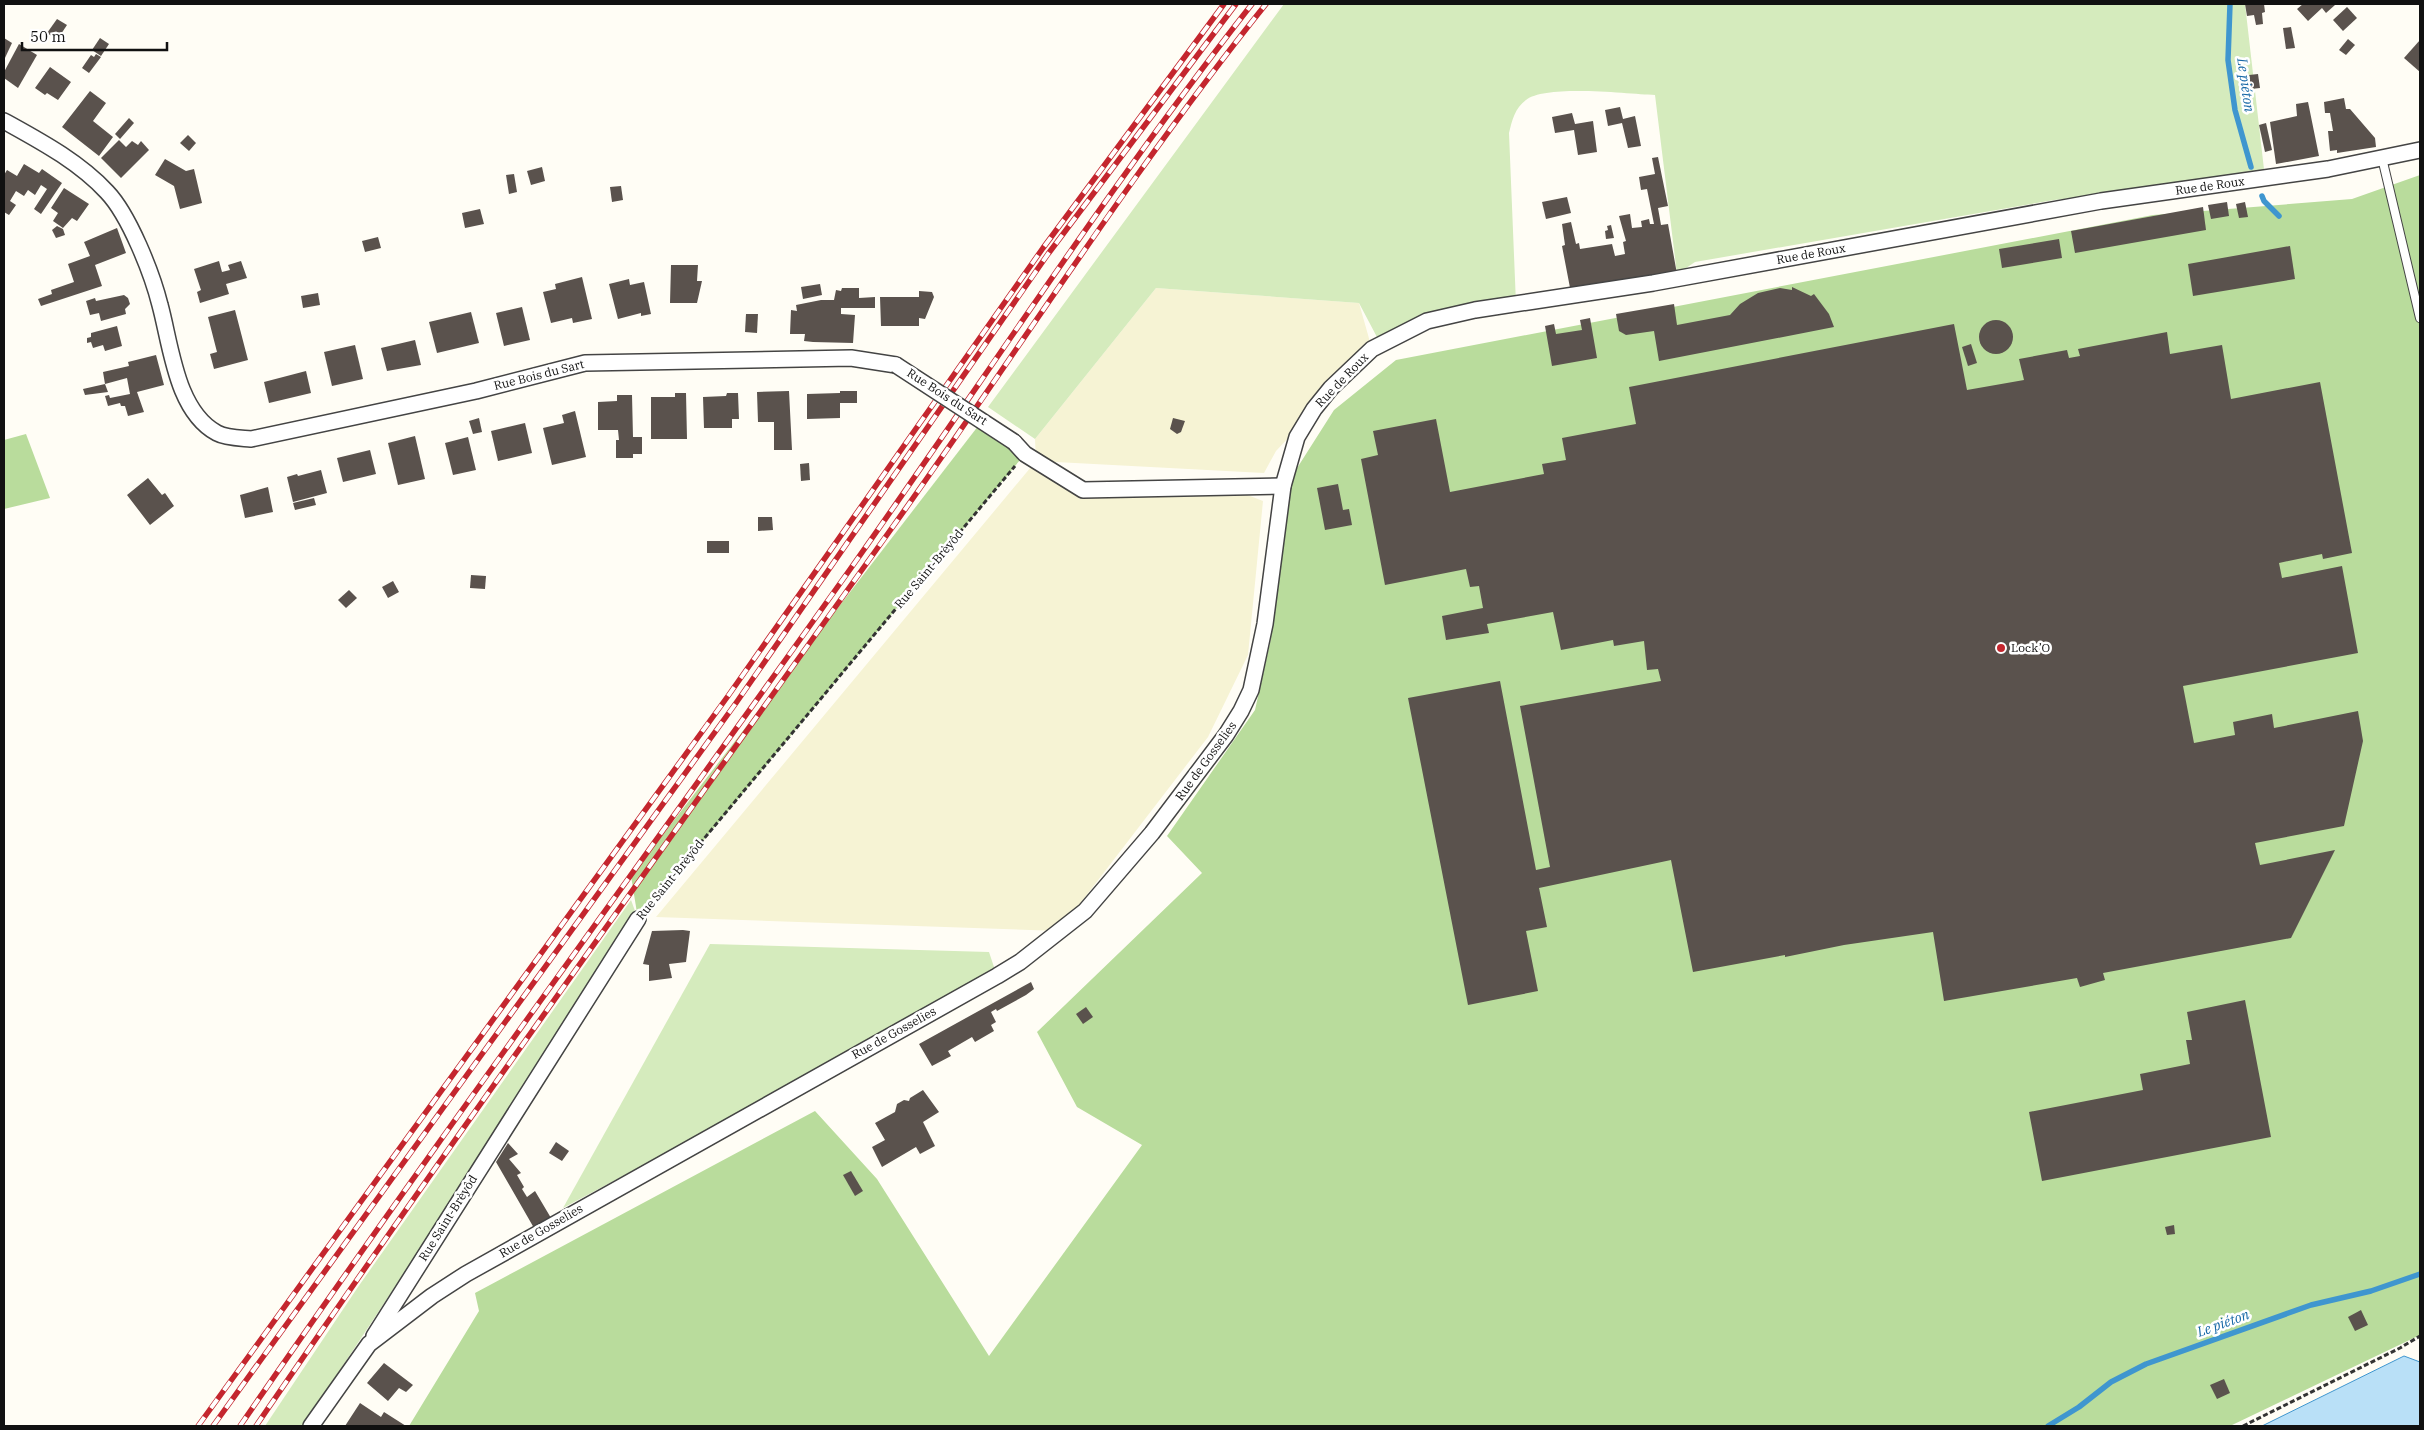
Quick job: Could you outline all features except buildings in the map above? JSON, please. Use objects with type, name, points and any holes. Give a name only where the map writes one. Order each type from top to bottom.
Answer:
[{"type":"street","name":"Rue Bois du Sart","points":[[4,121],[56,149],[107,192],[134,234],[157,295],[170,352],[186,400],[199,419],[218,434],[251,439],[467,393],[585,363],[851,358],[896,365],[1014,442],[1025,454],[1083,490],[1283,486]]},
{"type":"street","name":"Rue de Roux","points":[[1283,486],[1297,437],[1314,409],[1331,388],[1372,350],[1427,321],[1474,310],[1662,282],[2101,200],[2328,169],[2420,150]]},
{"type":"street","name":"Rue de Gosselies","points":[[311,1426],[369,1344],[466,1274],[1020,962],[1085,911],[1152,833],[1226,735],[1241,711],[1250,690],[1266,624],[1283,486]]},
{"type":"street","name":"Rue Saint-Brèyôd","points":[[369,1344],[638,919]]},
{"type":"lane","points":[[2382,158],[2420,318]]},
{"type":"path","name":"Rue Saint-Brèyôd","points":[[638,919],[1025,454]]},
{"type":"path","points":[[2243,1426],[2400,1348],[2420,1336]]},
{"type":"shaded area","points":[[1156,288],[1359,303],[1372,349],[1276,451],[1264,473],[1037,461],[1080,499],[1227,487],[1263,501],[1248,655],[1208,737],[1059,931],[656,917],[1036,461],[1035,439]]},
{"type":"green space","points":[[1284,4],[2245,4],[2265,178],[2054,200],[1695,262],[1677,274],[1655,95],[1568,91],[1536,95],[1526,100],[1519,107],[1509,133],[1516,304],[1378,339],[1359,303],[1156,288],[1035,439],[988,407]]},
{"type":"green space","points":[[2420,175],[2420,1335],[2230,1426],[409,1426],[479,1311],[475,1293],[815,1111],[877,1179],[989,1356],[1142,1145],[1077,1107],[1037,1032],[1202,873],[1167,836],[1255,710],[1270,643],[1292,476],[1334,410],[1396,360],[2153,215],[2352,199]]},
{"type":"green space","points":[[982,421],[1025,454],[638,919],[631,876]]},
{"type":"green space","points":[[26,434],[50,498],[4,509],[4,440]]},
{"type":"green space","points":[[631,900],[638,919],[303,1426],[265,1426],[358,1287]]},
{"type":"green space","points":[[710,944],[989,952],[997,976],[563,1208]]},
{"type":"water","points":[[2404,1356],[2420,1362],[2420,1426],[2262,1426]]},
{"type":"waterway","name":"Le piéton","points":[[2230,4],[2228,60],[2235,110],[2251,167]]},
{"type":"waterway","name":"Le piéton","points":[[2262,196],[2264,201],[2279,216]]},
{"type":"waterway","name":"Le piéton","points":[[2048,1426],[2079,1407],[2111,1382],[2146,1364],[2311,1305],[2371,1291],[2420,1274]]},
{"type":"railway","points":[[198,1426],[728,696],[1043,248],[1224,4]]},
{"type":"railway","points":[[213,1426],[736,703],[1048,254],[1236,4]]},
{"type":"railway","points":[[240,1426],[467,1103],[851,568],[1098,212],[1199,72],[1252,4]]},
{"type":"railway","points":[[256,1426],[491,1089],[936,466],[1121,198],[1216,68],[1266,4]]},
{"type":"place","name":"Lock’O","points":[[2001,648]]}]
